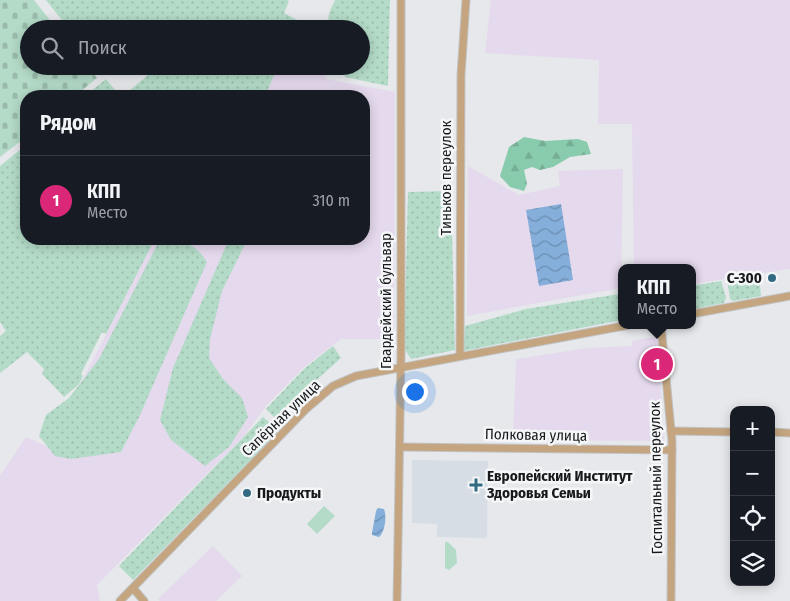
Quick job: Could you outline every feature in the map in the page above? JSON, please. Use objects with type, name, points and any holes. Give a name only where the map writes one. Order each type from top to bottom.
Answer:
[{"type":"street","name":"Гвардейский бульвар","points":[[397,601],[400,447],[401,0]]},
{"type":"street","name":"Тиньков переулок","points":[[460,356],[461,75],[466,0]]},
{"type":"street","points":[[696,313],[790,296]]},
{"type":"street","name":"Сапёрная улица","points":[[120,601],[306,409],[333,386],[356,376],[618,327]]},
{"type":"street","name":"Госпитальный переулок","points":[[661,329],[672,450],[671,601]]},
{"type":"street","points":[[671,431],[730,432]]},
{"type":"street","points":[[775,432],[790,433]]},
{"type":"street","name":"Полковая улица","points":[[400,447],[672,450]]},
{"type":"street","points":[[133,588],[144,601]]},
{"type":"shaded area","points":[[491,0],[790,0],[790,269],[696,283],[696,264],[634,264],[632,124],[598,124],[599,60],[485,53]]},
{"type":"shaded area","points":[[274,75],[325,75],[326,79],[395,92],[394,339],[341,339],[303,368],[266,406],[244,436],[97,585],[100,601],[0,601],[0,476],[26,437],[48,447],[152,245],[370,245],[370,90],[268,90]]},
{"type":"shaded area","points":[[468,166],[519,195],[560,186],[558,171],[623,169],[621,264],[618,264],[618,289],[467,316]]},
{"type":"shaded area","points":[[658,336],[664,441],[513,440],[516,359],[587,348],[632,346],[632,341]]},
{"type":"shaded area","points":[[412,460],[488,461],[487,538],[437,537],[437,524],[412,523]]},
{"type":"shaded area","points":[[213,546],[242,576],[216,601],[160,601],[158,599]]},
{"type":"green space","points":[[0,0],[34,0],[50,20],[20,20],[20,75],[94,75],[97,78],[82,90],[20,90],[20,142],[0,157]]},
{"type":"green space","points":[[46,0],[287,0],[289,1],[284,13],[297,20],[62,20]]},
{"type":"green space","points":[[335,0],[390,0],[388,86],[345,77],[345,75],[370,75],[370,20],[329,20]]},
{"type":"green space","points":[[274,75],[268,90],[130,90],[147,76]]},
{"type":"green space","points":[[106,79],[115,90],[92,90]]},
{"type":"green space","points":[[524,137],[545,141],[578,139],[587,142],[591,154],[570,157],[553,167],[540,170],[532,167],[524,170],[527,184],[524,191],[510,187],[500,176],[509,147]]},
{"type":"green space","points":[[20,150],[20,245],[152,245],[106,334],[102,332],[81,374],[83,376],[79,384],[64,397],[42,374],[44,369],[27,352],[0,373],[0,336],[6,331],[0,322],[0,166]]},
{"type":"green space","points":[[451,191],[455,350],[411,359],[404,348],[408,192]]},
{"type":"green space","points":[[157,245],[191,245],[198,250],[207,262],[140,415],[121,452],[71,459],[55,456],[39,436],[46,415],[69,398],[99,359]]},
{"type":"green space","points":[[226,245],[245,245],[222,291],[210,339],[209,358],[223,379],[242,398],[248,417],[229,447],[205,466],[171,440],[160,420],[173,368]]},
{"type":"green space","points":[[759,274],[761,296],[733,301],[730,299],[727,279]]},
{"type":"green space","points":[[721,281],[726,297],[724,303],[696,308],[696,285]]},
{"type":"green space","points":[[618,294],[618,321],[463,351],[465,326],[526,309]]},
{"type":"green space","points":[[333,346],[341,358],[277,420],[266,409],[304,369]]},
{"type":"green space","points":[[263,417],[279,431],[133,580],[119,566]]},
{"type":"green space","points":[[324,506],[335,516],[317,534],[307,524]]},
{"type":"green space","points":[[445,542],[448,542],[456,550],[457,563],[449,570],[445,568]]},
{"type":"water","points":[[561,204],[573,280],[539,286],[526,210]]},
{"type":"water","points":[[378,508],[384,509],[385,516],[384,528],[379,537],[372,535]]},
{"type":"place","name":"С-300","points":[[772,278]]},
{"type":"place","name":"КПП","points":[[657,364]]},
{"type":"place","name":"Европейский Институт Здоровья Семьи","points":[[476,485]]},
{"type":"place","name":"Продукты","points":[[247,493]]}]
